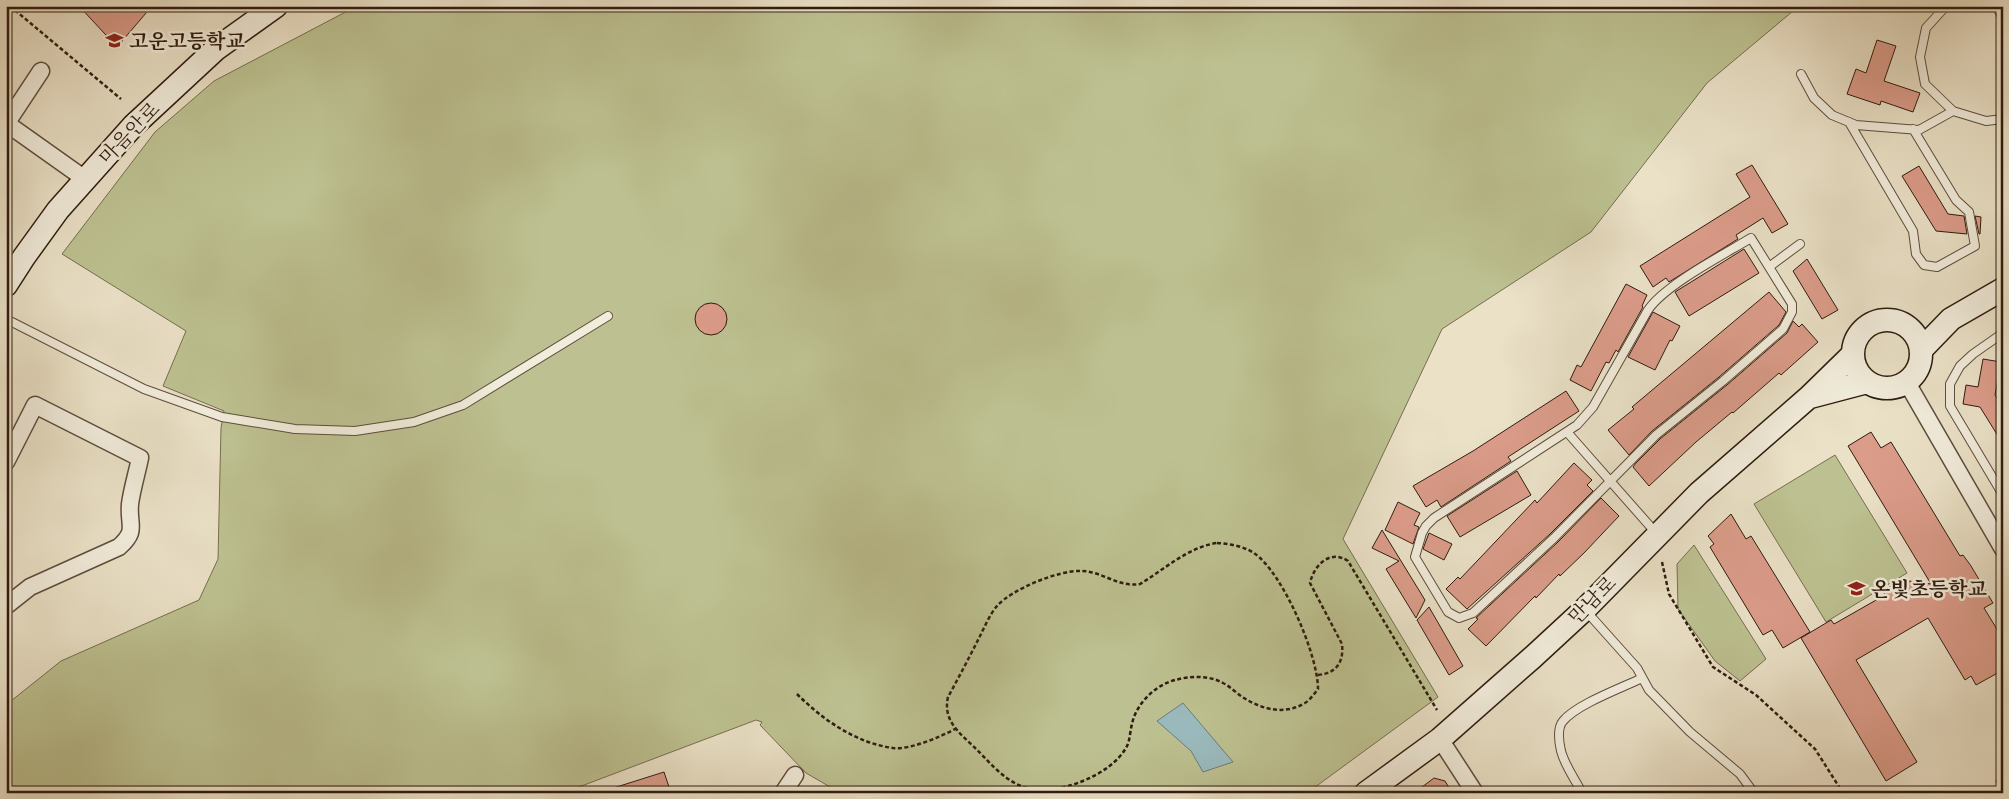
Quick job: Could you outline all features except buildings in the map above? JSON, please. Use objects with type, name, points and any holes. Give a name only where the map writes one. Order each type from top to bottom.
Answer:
[{"type":"street","name":"마음안로","points":[[6,285],[47,225],[132,126],[216,49],[276,6]]},
{"type":"street","points":[[41,71],[6,123],[85,179]]},
{"type":"street","points":[[1921,350],[1951,319],[2003,289]]},
{"type":"street","points":[[1897,322],[1951,319]]},
{"type":"street","points":[[1890,320],[1903,324],[1916,335],[1921,350],[1919,366],[1910,378],[1897,386],[1882,387],[1868,382],[1857,370],[1853,354],[1856,340],[1864,329],[1876,321],[1890,320]]},
{"type":"street","name":"만남로","points":[[1366,793],[1440,739],[1584,609],[1699,493],[1809,397],[1853,354]]},
{"type":"street","points":[[1906,381],[2003,549]]},
{"type":"street","points":[[1809,397],[1868,382]]},
{"type":"street","points":[[6,462],[35,405],[140,458],[130,505],[132,527],[128,539],[119,547],[30,587],[6,606]]},
{"type":"street","points":[[1440,739],[1475,793]]},
{"type":"street","points":[[784,792],[795,775]]},
{"type":"lane","points":[[1946,6],[1926,28],[1920,57],[1925,84],[1953,111],[1986,121],[2003,119]]},
{"type":"lane","points":[[1996,6],[2003,18]]},
{"type":"lane","points":[[1801,74],[1814,98],[1832,115],[1856,125],[1920,130],[1953,111]]},
{"type":"lane","points":[[1849,122],[1913,231],[1916,254],[1924,265],[1937,267],[1975,246],[1969,212],[1956,200],[1913,129]]},
{"type":"lane","points":[[1751,238],[1792,304],[1789,321],[1783,329],[1656,435],[1481,608],[1459,618],[1448,612],[1415,558],[1426,526],[1448,508],[1567,432],[1577,425],[1593,407],[1648,310],[1665,292],[1751,238]]},
{"type":"lane","points":[[1769,267],[1800,244]]},
{"type":"lane","points":[[6,319],[144,389],[222,417],[295,429],[355,431],[414,422],[464,405],[608,316]]},
{"type":"lane","points":[[2003,332],[1972,354],[1960,366],[1950,384],[1950,406],[2003,495]]},
{"type":"lane","points":[[1567,432],[1658,534]]},
{"type":"lane","points":[[1584,609],[1637,668],[1648,690],[1690,732],[1740,774],[1754,793]]},
{"type":"lane","points":[[1582,793],[1566,765],[1561,751],[1559,734],[1563,721],[1583,706],[1642,678]]},
{"type":"path","points":[[10,6],[121,98]]},
{"type":"path","points":[[1230,544],[1252,551],[1260,558],[1288,597],[1305,636],[1318,675],[1318,689],[1306,703],[1284,711],[1261,707],[1243,698],[1222,682],[1202,677],[1172,680],[1156,690],[1136,710],[1128,745],[1119,758],[1106,769],[1089,778],[1056,790],[1034,790],[1008,779],[955,729],[948,718],[946,707],[948,697],[989,619],[997,606],[1007,598],[1047,577],[1065,571],[1083,570],[1121,584],[1132,586],[1140,584],[1184,555],[1205,545],[1230,544]]},
{"type":"path","points":[[1318,675],[1328,674],[1337,668],[1343,652],[1342,644],[1310,583],[1312,572],[1325,560],[1341,556],[1348,561],[1437,710]]},
{"type":"path","points":[[1662,562],[1670,594],[1713,667],[1756,695],[1815,749],[1843,793]]},
{"type":"path","points":[[797,694],[815,712],[836,727],[868,742],[894,748],[925,741],[955,729]]},
{"type":"green space","points":[[357,6],[1799,6],[1707,83],[1591,232],[1442,329],[1343,539],[1438,697],[1307,793],[853,793],[837,791],[806,773],[760,725],[762,722],[756,720],[563,793],[6,793],[6,705],[61,661],[199,600],[218,559],[221,428],[224,411],[163,386],[186,331],[62,254],[155,132],[214,81]]},
{"type":"green space","points":[[1835,455],[1907,573],[1826,622],[1754,504]]},
{"type":"green space","points":[[1694,545],[1766,659],[1740,681],[1715,661],[1678,609],[1677,564]]},
{"type":"water","points":[[1183,703],[1233,762],[1203,772],[1191,751],[1157,721]]},
{"type":"place","name":"고운고등학교","points":[[115,41]]},
{"type":"place","name":"온빛초등학교","points":[[1857,589]]}]
